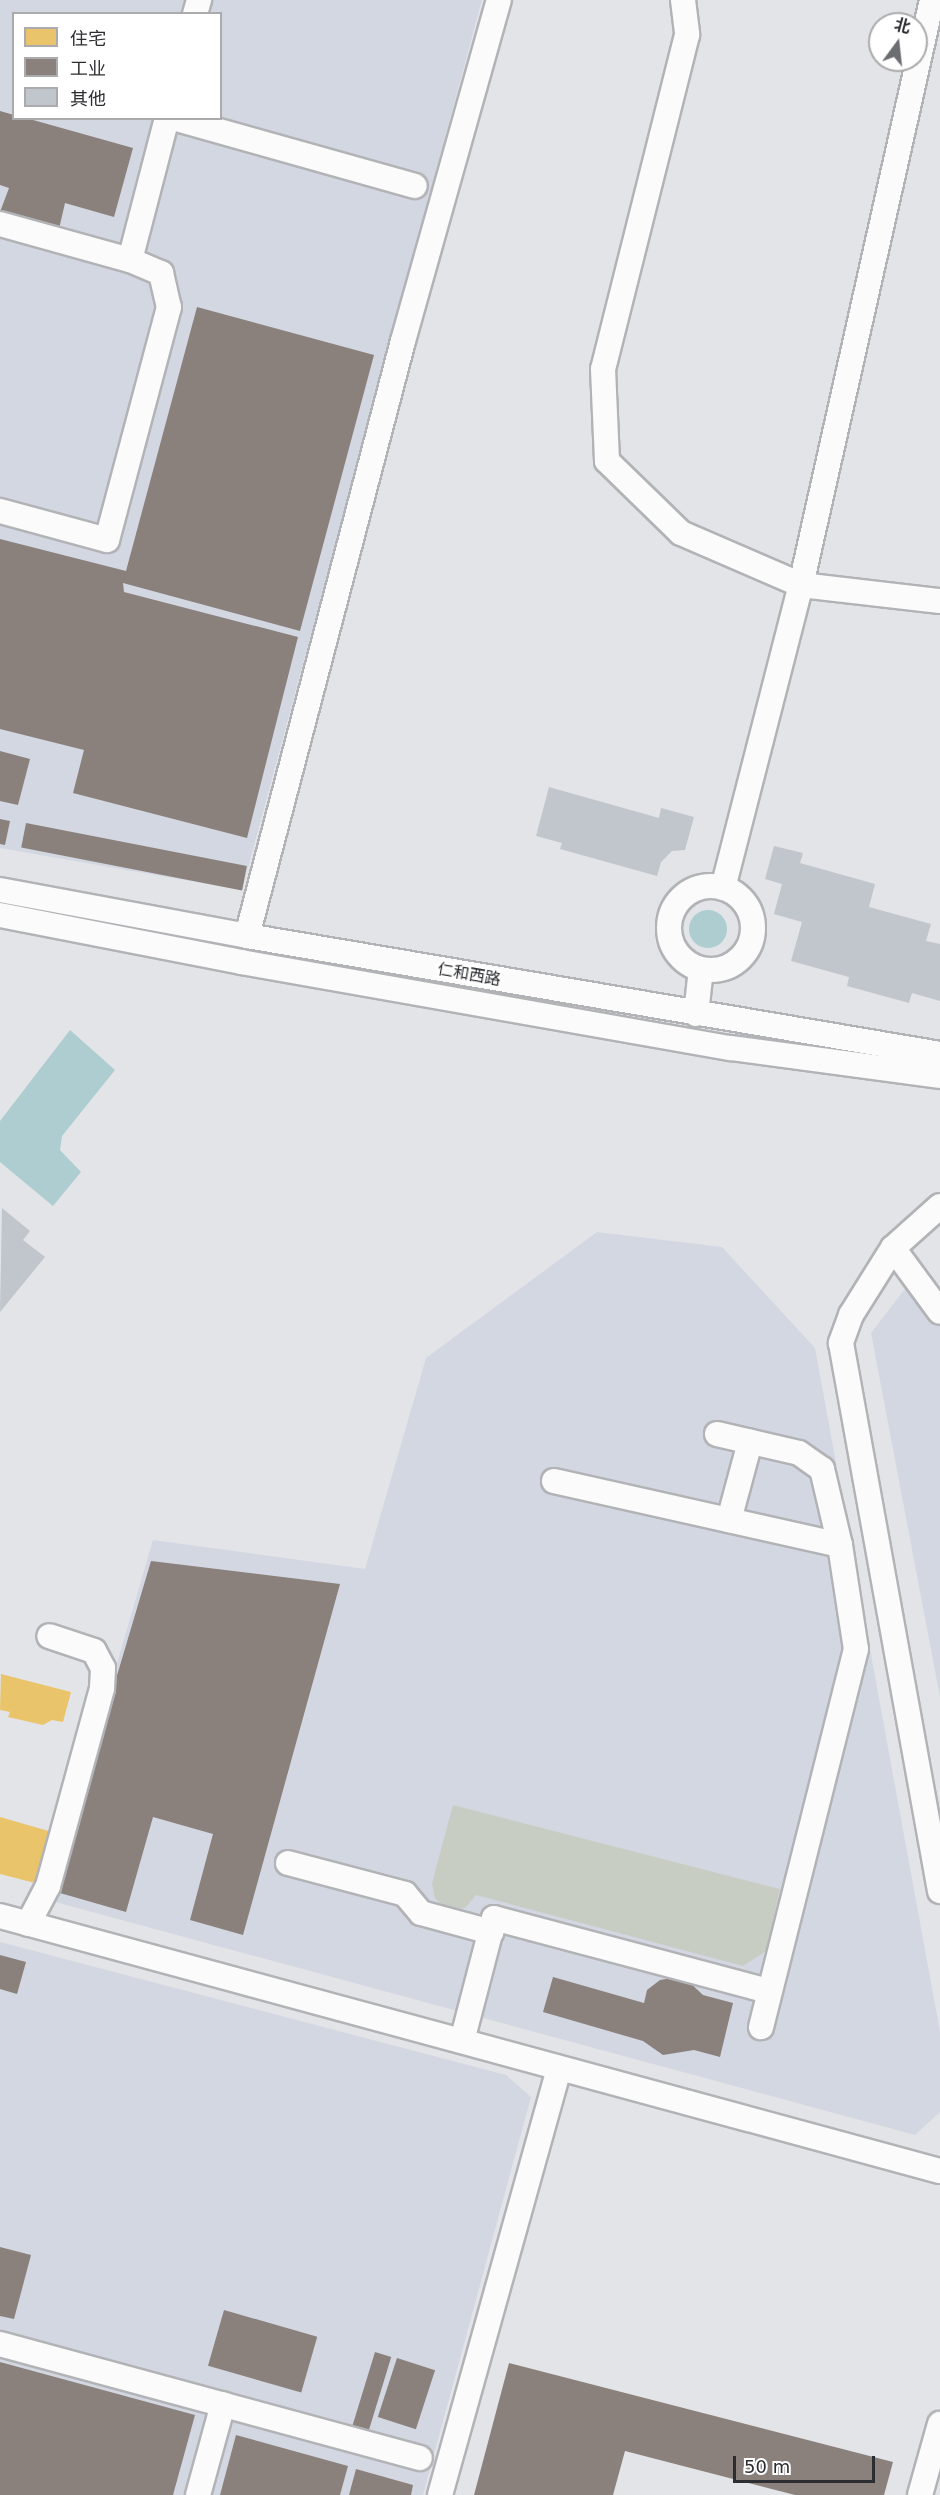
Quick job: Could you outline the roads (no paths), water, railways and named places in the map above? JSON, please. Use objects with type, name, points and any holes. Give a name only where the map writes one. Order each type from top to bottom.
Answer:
[{"type":"street","points":[[247,936],[403,341],[499,0]]},
{"type":"street","points":[[683,0],[687,35],[603,369],[607,461],[681,533],[801,585],[940,602]]},
{"type":"street","points":[[723,888],[801,585],[932,0]]},
{"type":"street","points":[[130,260],[166,120]]},
{"type":"street","points":[[180,120],[415,186]]},
{"type":"street","points":[[0,224],[130,260],[161,273],[169,307],[107,540],[0,511]]},
{"type":"street","points":[[723,888],[745,903],[754,928],[752,941],[736,962],[725,968],[701,969],[675,951],[669,923],[682,898],[695,890],[723,888]]},
{"type":"street","name":"仁和西路","points":[[0,890],[247,936],[940,1054]]},
{"type":"street","name":"仁和西路","points":[[0,915],[241,962],[731,1047],[940,1076]]},
{"type":"street","points":[[696,1014],[701,969]]},
{"type":"street","points":[[731,1047],[733,1020]]},
{"type":"street","points":[[940,1206],[893,1248],[851,1315],[841,1343],[940,1891]]},
{"type":"street","points":[[893,1248],[940,1312]]},
{"type":"street","points":[[717,1434],[799,1453],[822,1469],[840,1545],[856,1649],[761,2027]]},
{"type":"street","points":[[729,1520],[750,1442]]},
{"type":"street","points":[[554,1481],[840,1545]]},
{"type":"street","points":[[28,1924],[48,1886],[102,1688],[103,1668],[94,1651],[49,1636]]},
{"type":"street","points":[[288,1863],[405,1894],[421,1913],[491,1932]]},
{"type":"street","points":[[0,1916],[940,2171]]},
{"type":"street","points":[[462,2041],[494,1918],[769,1991]]},
{"type":"street","points":[[440,2495],[560,2068]]},
{"type":"street","points":[[0,2344],[420,2458]]},
{"type":"street","points":[[198,2495],[223,2404]]},
{"type":"street","points":[[920,2495],[940,2424]]},
{"type":"water","points":[[708,910],[722,915],[727,929],[722,943],[708,948],[694,943],[689,929],[694,915]]},
{"type":"water","points":[[70,1030],[115,1070],[62,1136],[60,1150],[81,1172],[53,1206],[0,1162],[0,1121]]}]
